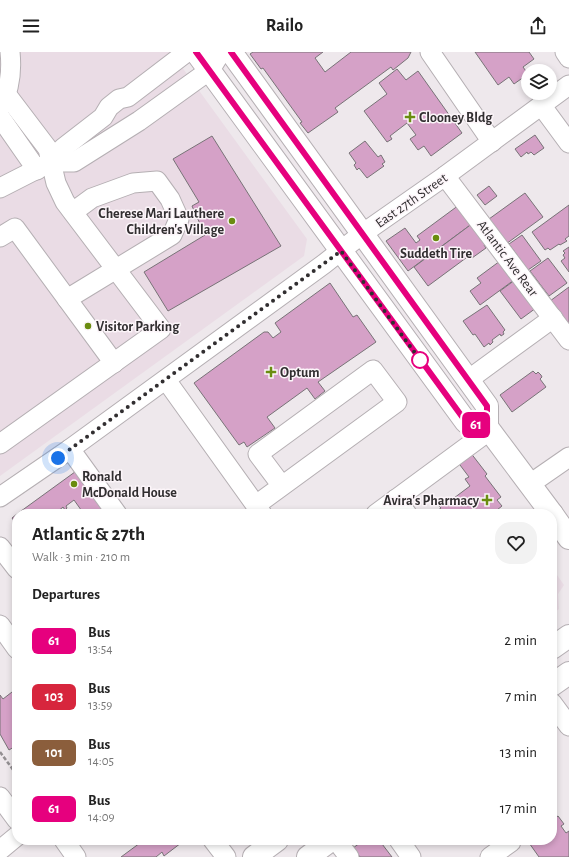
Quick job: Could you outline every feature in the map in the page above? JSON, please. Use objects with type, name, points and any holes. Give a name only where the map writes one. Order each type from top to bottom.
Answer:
[{"type":"main road","points":[[196,52],[466,422],[488,429]]},
{"type":"main road","points":[[231,52],[487,406],[488,429],[548,509]]},
{"type":"main road","points":[[557,521],[569,538]]},
{"type":"main road","points":[[557,644],[569,636]]},
{"type":"main road","points":[[557,681],[569,673]]},
{"type":"main road","points":[[254,857],[270,845]]},
{"type":"main road","points":[[308,857],[324,845]]},
{"type":"street","points":[[10,52],[11,75],[3,102],[48,149],[44,166]]},
{"type":"street","points":[[0,188],[44,166],[63,148],[103,117],[107,109],[119,99],[128,97],[187,52]]},
{"type":"street","points":[[44,166],[74,162],[150,113],[210,70],[221,52]]},
{"type":"street","points":[[430,52],[492,142]]},
{"type":"street","points":[[565,52],[569,58]]},
{"type":"street","name":"East 27th Street","points":[[0,497],[166,380],[362,234],[446,176],[569,85]]},
{"type":"street","points":[[541,105],[569,143]]},
{"type":"street","points":[[0,117],[44,166],[56,184],[65,202],[161,330],[0,444]]},
{"type":"street","name":"Atlantic Ave Rear","points":[[446,176],[569,340]]},
{"type":"street","points":[[67,299],[172,235],[179,219],[170,199],[157,181],[133,183],[92,198],[73,212]]},
{"type":"street","points":[[0,237],[15,228],[114,363]]},
{"type":"street","points":[[468,380],[554,318]]},
{"type":"street","points":[[260,509],[282,486],[397,402],[373,370],[258,454],[282,486]]},
{"type":"street","points":[[166,380],[258,509]]},
{"type":"street","points":[[383,509],[488,429]]},
{"type":"street","points":[[70,449],[113,509]]},
{"type":"street","points":[[530,484],[569,457]]},
{"type":"street","points":[[396,499],[403,509]]},
{"type":"street","points":[[0,547],[12,563]]},
{"type":"street","points":[[0,625],[12,642]]},
{"type":"street","points":[[557,710],[569,726]]},
{"type":"street","points":[[1,802],[12,814]]},
{"type":"street","points":[[0,850],[12,840]]},
{"type":"street","points":[[68,845],[76,857]]},
{"type":"street","points":[[217,845],[226,857]]},
{"type":"street","points":[[340,845],[349,857]]},
{"type":"street","points":[[402,845],[411,857]]},
{"type":"street","points":[[490,857],[507,845]]},
{"type":"path","points":[[0,752],[12,768]]},
{"type":"shaded area","points":[[0,52],[171,52],[307,239],[304,256],[0,476]]},
{"type":"shaded area","points":[[557,575],[564,585],[558,594],[559,609],[557,610]]},
{"type":"building","points":[[253,52],[323,52],[315,58],[325,72],[351,52],[411,52],[408,58],[393,70],[391,67],[335,108],[338,112],[308,133],[300,123],[302,122],[263,68],[261,69],[250,54]]},
{"type":"building","points":[[475,52],[529,52],[534,59],[527,64],[521,64],[521,79],[514,84],[509,77],[498,85]]},
{"type":"building","name":"Clooney Bldg","points":[[397,69],[406,80],[418,71],[462,133],[431,156],[424,146],[418,150],[410,139],[416,135],[407,123],[390,136],[392,139],[387,142],[364,111],[387,94],[379,83]]},
{"type":"building","points":[[535,135],[544,148],[534,155],[531,152],[528,154],[527,152],[521,157],[515,149]]},
{"type":"building","name":"Cherese Mari Lauthere Children's Village","points":[[212,136],[281,246],[168,311],[144,272],[205,235],[192,206],[199,202],[173,159]]},
{"type":"building","points":[[365,141],[378,157],[381,155],[385,162],[382,164],[384,166],[367,178],[359,168],[357,170],[354,165],[356,163],[349,153]]},
{"type":"building","points":[[489,186],[497,196],[485,205],[477,195]]},
{"type":"building","points":[[525,193],[543,217],[506,244],[489,219]]},
{"type":"building","name":"Suddeth Tire","points":[[459,205],[473,223],[408,271],[386,241],[405,228],[416,243],[420,240],[417,236]]},
{"type":"building","points":[[569,205],[569,236],[565,239],[567,241],[550,250],[548,248],[545,250],[532,232]]},
{"type":"building","points":[[473,223],[487,242],[484,245],[486,248],[472,258],[470,255],[428,286],[414,267]]},
{"type":"building","points":[[522,235],[541,261],[528,270],[509,244]]},
{"type":"building","points":[[569,247],[569,272],[561,261],[565,258],[563,255],[565,253],[563,251]]},
{"type":"building","points":[[548,258],[567,283],[549,296],[530,271]]},
{"type":"building","points":[[500,261],[514,280],[480,305],[470,291],[481,283],[477,278]]},
{"type":"building","points":[[515,280],[536,308],[521,319],[500,291]]},
{"type":"building","name":"Optum","points":[[330,283],[353,317],[357,315],[376,342],[318,382],[325,391],[315,399],[307,388],[267,417],[275,428],[247,447],[244,442],[239,445],[194,383],[264,332],[268,332],[273,338],[281,332],[275,323]]},
{"type":"building","points":[[569,287],[569,326],[550,301]]},
{"type":"building","points":[[487,305],[505,330],[503,332],[504,334],[501,336],[500,334],[492,340],[493,342],[490,345],[489,343],[484,347],[463,321]]},
{"type":"building","points":[[533,371],[536,374],[538,372],[541,375],[542,377],[540,379],[546,387],[512,412],[500,395]]},
{"type":"building","points":[[470,452],[487,474],[485,476],[501,497],[497,500],[502,506],[498,509],[440,509],[441,508],[439,506],[449,499],[450,501],[470,486],[465,479],[469,477],[457,461]]},
{"type":"building","name":"Ronald McDonald House","points":[[79,469],[108,509],[80,509],[74,500],[66,506],[66,509],[63,507],[61,509],[24,509]]},
{"type":"building","points":[[12,692],[12,748],[9,750],[0,734],[0,695],[3,699]]},
{"type":"building","points":[[557,817],[564,824],[561,826],[566,833],[569,831],[569,857],[539,857],[531,845],[557,845]]},
{"type":"building","points":[[137,845],[178,845],[164,856],[162,852],[156,857],[121,857]]},
{"type":"building","points":[[357,845],[383,845],[392,857],[360,857],[353,848]]},
{"type":"bus line","name":"61","points":[[196,52],[466,422],[487,427],[487,406],[231,52]]},
{"type":"place","name":"Clooney Bldg","points":[[410,117]]},
{"type":"place","name":"Cherese Mari Lauthere Children's Village","points":[[232,221]]},
{"type":"place","name":"Suddeth Tire","points":[[436,238]]},
{"type":"place","name":"Visitor Parking","points":[[88,326]]},
{"type":"place","name":"Optum","points":[[271,372]]},
{"type":"place","name":"Ronald McDonald House","points":[[74,484]]},
{"type":"place","name":"Avira's Pharmacy","points":[[487,500]]},
{"type":"route","points":[[58,458],[341,251],[420,360]]}]
